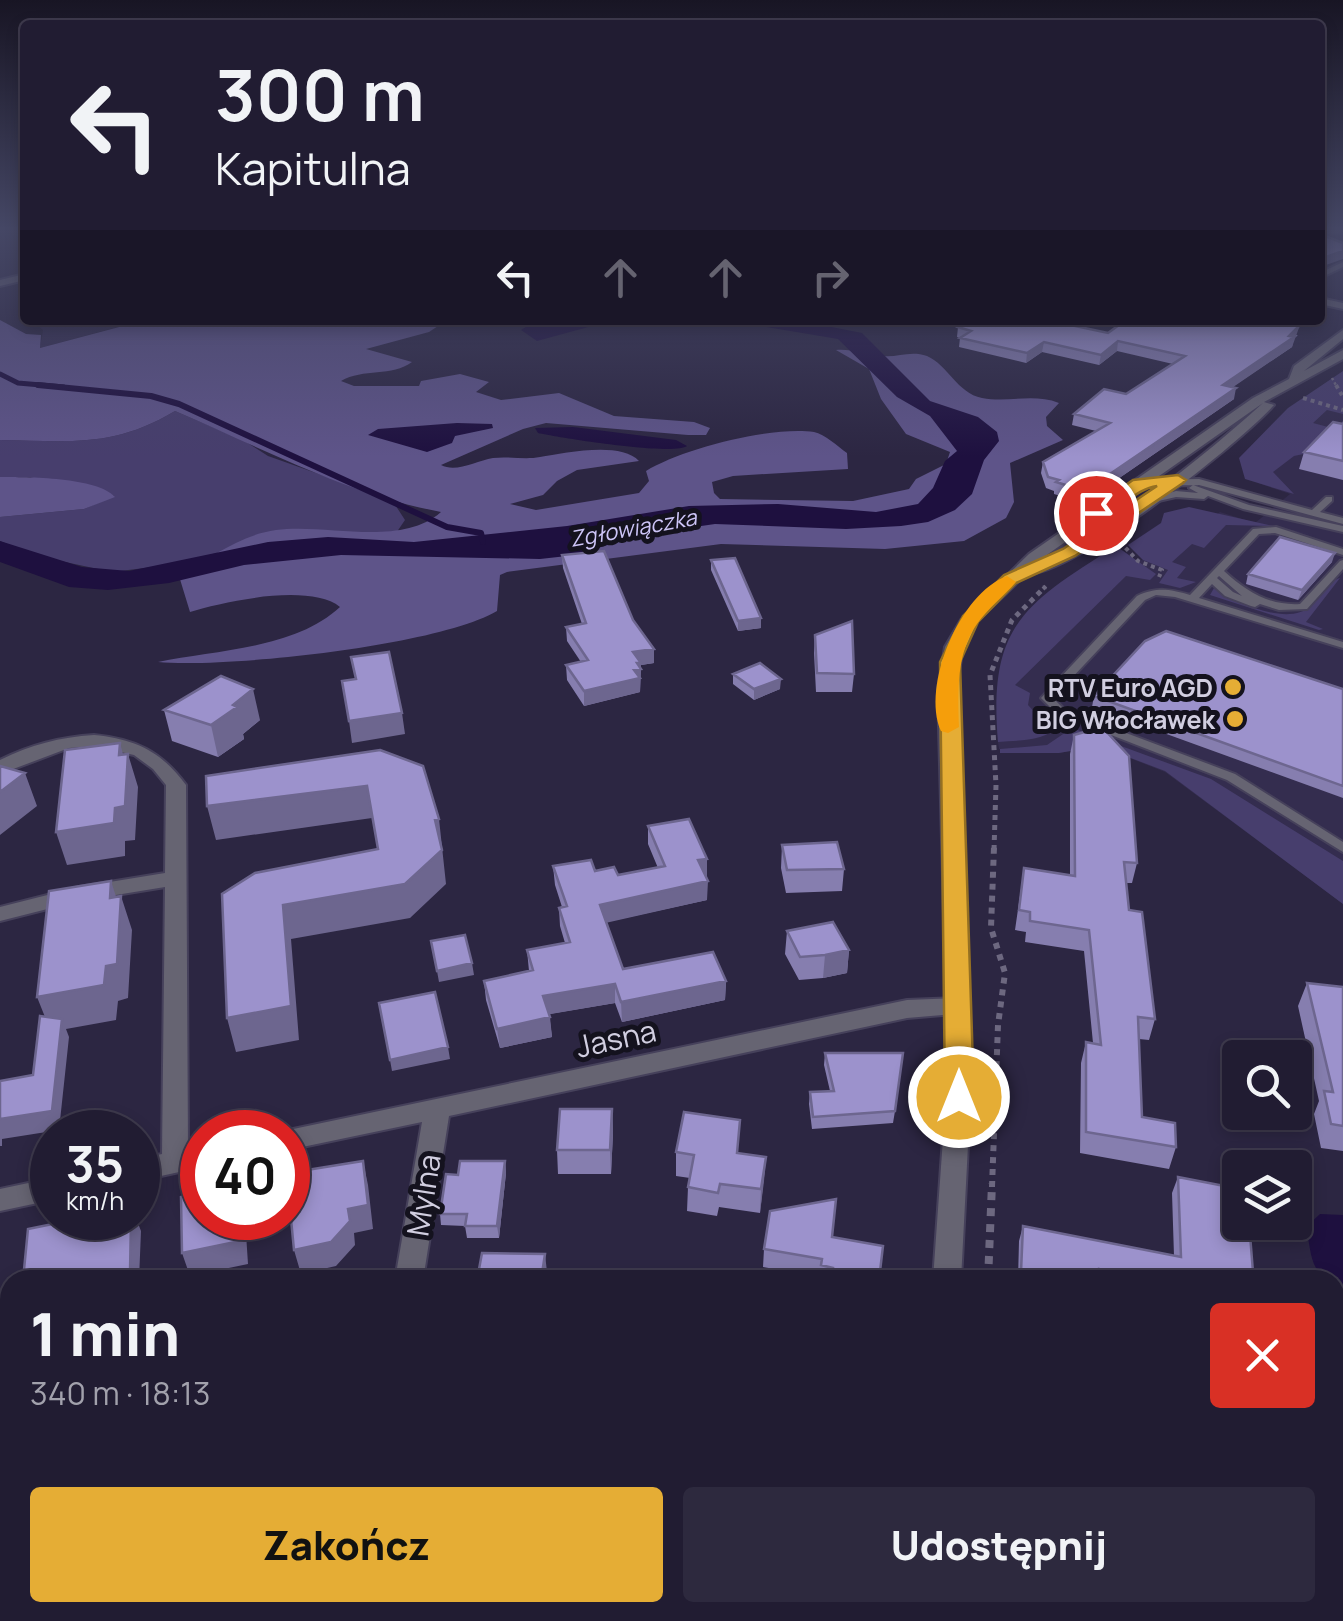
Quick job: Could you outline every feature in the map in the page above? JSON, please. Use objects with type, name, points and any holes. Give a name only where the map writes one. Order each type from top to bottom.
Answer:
[{"type":"street","points":[[1295,379],[1298,369],[1343,333]]},
{"type":"street","points":[[1010,579],[1069,552],[1201,465],[1241,433],[1272,395],[1343,354]]},
{"type":"street","points":[[948,1270],[959,1097],[950,662],[970,620],[1052,543],[1257,400],[1272,395]]},
{"type":"street","points":[[0,768],[45,746],[72,740],[120,744],[166,768],[176,784],[175,1162]]},
{"type":"street","points":[[0,914],[79,894],[176,878]]},
{"type":"street","name":"Jasna","points":[[310,1136],[907,1009],[958,1007]]},
{"type":"street","name":"Mylna","points":[[411,1270],[437,1110]]},
{"type":"street","points":[[160,1165],[180,1161]]},
{"type":"street","points":[[0,1200],[30,1194]]},
{"type":"lane","points":[[1182,453],[1172,472],[1178,480],[1221,499]]},
{"type":"lane","points":[[1201,465],[1205,476],[1234,490]]},
{"type":"lane","points":[[1139,483],[1178,480],[1234,490],[1343,521]]},
{"type":"lane","points":[[1142,504],[1176,494],[1221,499],[1343,530]]},
{"type":"lane","points":[[1315,512],[1329,498]]},
{"type":"lane","points":[[1192,599],[1252,532],[1262,530],[1329,544],[1343,552]]},
{"type":"lane","points":[[1214,574],[1236,598],[1272,608],[1303,607],[1343,563]]},
{"type":"lane","points":[[1343,645],[1163,592],[1141,598],[1049,692],[1049,702],[1061,712],[1231,777],[1343,848]]},
{"type":"path","points":[[1341,370],[1329,376],[1343,397]]},
{"type":"path","points":[[1308,391],[1296,398],[1343,410]]},
{"type":"path","points":[[1105,548],[1132,530]]},
{"type":"path","points":[[1118,540],[1138,561],[1162,570],[1154,582],[1163,592]]},
{"type":"path","points":[[988,1270],[998,1025],[1005,973],[991,928],[996,784],[990,675],[1012,620],[1057,579]]},
{"type":"shaded area","points":[[0,320],[26,334],[41,335],[40,348],[127,325],[440,325],[429,332],[366,349],[412,362],[404,367],[341,381],[354,386],[419,386],[421,381],[460,374],[489,382],[476,392],[501,400],[559,393],[614,416],[694,422],[710,428],[706,435],[688,435],[546,423],[441,465],[460,467],[493,458],[534,458],[592,450],[619,451],[639,461],[577,470],[543,495],[510,504],[536,510],[639,493],[649,481],[646,471],[662,463],[727,441],[774,432],[822,435],[847,453],[848,469],[733,476],[712,482],[720,499],[853,501],[909,489],[916,479],[946,464],[950,452],[906,434],[881,399],[869,369],[836,350],[888,356],[921,354],[934,360],[973,395],[1059,403],[1046,417],[1047,426],[1063,440],[1010,463],[1014,502],[1006,518],[964,541],[885,549],[721,544],[507,572],[500,575],[497,611],[429,635],[281,658],[190,663],[158,662],[278,640],[322,621],[340,607],[309,596],[289,595],[245,599],[190,612],[179,576],[226,548],[276,530],[384,532],[424,523],[441,512],[338,482],[175,411],[111,437],[0,440]]},
{"type":"shaded area","points":[[37,325],[125,325],[40,348],[43,330]]},
{"type":"shaded area","points":[[1343,371],[1343,414],[1327,410],[1313,423],[1343,431],[1313,452],[1294,456],[1273,472],[1294,494],[1245,479],[1239,458],[1288,408]]},
{"type":"shaded area","points":[[1343,388],[1343,904],[1165,772],[1099,746],[1059,753],[1028,753],[999,749],[998,742],[1012,682],[1108,568],[1168,554],[1220,512],[1255,523],[1290,494],[1258,483],[1318,407]]},
{"type":"shaded area","points":[[175,411],[243,440],[268,456],[392,500],[405,520],[390,542],[249,544],[177,564],[112,572],[37,556],[0,541],[0,517],[84,509],[114,496],[29,477],[0,477],[0,440],[111,437]]},
{"type":"shaded area","points":[[0,477],[78,482],[94,485],[115,497],[84,509],[0,517]]},
{"type":"shaded area","points":[[1189,507],[1317,536],[1272,526],[1226,525],[1204,548],[1192,544],[1172,562],[1186,567],[1177,578],[1196,582],[1180,588],[1159,583],[1168,570],[1143,560],[1128,545],[1161,523],[1164,513]]},
{"type":"shaded area","points":[[1116,546],[1156,574],[1150,580],[1126,576],[1015,685],[1030,693],[1028,705],[1038,716],[1061,724],[1040,737],[998,742],[999,671],[1019,622],[1057,585]]},
{"type":"shaded area","points":[[1340,578],[1306,622],[1323,629],[1319,630],[1210,595],[1214,588],[1248,606],[1290,614],[1312,605]]},
{"type":"shaded area","points":[[1072,728],[1211,779],[1343,861],[1343,904],[1165,771],[1099,746],[1059,753],[1000,753],[1000,749],[1047,745]]},
{"type":"water","points":[[529,325],[596,325],[537,341],[521,330]]},
{"type":"water","name":"Zgłowiączka","points":[[755,325],[821,325],[862,333],[930,401],[978,417],[997,432],[999,441],[984,460],[972,494],[955,510],[928,522],[901,526],[846,529],[715,524],[639,535],[576,555],[540,559],[341,555],[244,565],[169,583],[108,590],[69,587],[0,562],[0,541],[82,567],[129,571],[268,542],[328,537],[414,542],[567,526],[689,506],[778,504],[876,512],[918,504],[933,488],[945,461],[957,451],[930,416],[897,397],[838,339]]},
{"type":"water","points":[[492,424],[493,428],[455,436],[452,443],[427,452],[368,435],[378,429]]},
{"type":"water","points":[[573,427],[676,440],[687,446],[661,449],[616,445],[538,433],[535,428]]},
{"type":"water","points":[[1320,1214],[1343,1215],[1343,1270],[1317,1270],[1309,1240],[1312,1240],[1312,1221]]},
{"type":"building","points":[[1070,325],[1108,333],[1119,325],[1300,325],[1289,336],[1294,337],[1223,385],[1236,388],[1085,491],[1048,477],[1043,462],[1110,423],[1074,414],[1104,389],[1126,394],[1185,356],[1118,341],[1101,355],[1044,342],[1027,353],[960,338],[971,331],[958,327]]},
{"type":"building","points":[[1333,422],[1343,424],[1343,461],[1304,452]]},
{"type":"building","points":[[1280,537],[1335,553],[1302,590],[1248,574]]},
{"type":"building","points":[[604,551],[633,620],[654,649],[633,652],[641,663],[637,663],[641,669],[634,670],[640,678],[584,691],[566,665],[588,660],[566,627],[586,623],[562,555]]},
{"type":"building","points":[[735,558],[761,618],[738,621],[711,560]]},
{"type":"building","points":[[852,621],[854,674],[817,673],[815,635]]},
{"type":"building","name":"BIG Włocławek","points":[[1166,631],[1343,689],[1343,786],[1094,696],[1145,641]]},
{"type":"building","points":[[389,652],[402,713],[349,721],[342,681],[356,679],[351,657]]},
{"type":"building","points":[[760,663],[781,679],[754,689],[733,674]]},
{"type":"building","points":[[221,676],[253,689],[233,705],[237,707],[211,725],[164,710]]},
{"type":"building","points":[[1102,727],[1129,756],[1137,863],[1124,862],[1129,910],[1142,912],[1155,1019],[1138,1017],[1142,1117],[1175,1123],[1176,1147],[1086,1132],[1086,1042],[1101,1045],[1089,930],[1030,921],[1030,912],[1019,910],[1024,868],[1075,876],[1074,735]]},
{"type":"building","points":[[120,743],[119,755],[128,754],[125,806],[115,808],[114,823],[56,832],[65,750]]},
{"type":"building","points":[[380,750],[423,766],[439,819],[435,820],[442,850],[405,884],[283,905],[291,1006],[227,1018],[222,894],[255,873],[378,849],[367,786],[207,806],[206,776]]},
{"type":"building","points":[[0,766],[25,773],[0,792]]},
{"type":"building","points":[[689,819],[707,859],[698,860],[708,881],[600,905],[623,969],[713,952],[726,981],[621,1002],[615,984],[543,996],[550,1017],[497,1029],[484,981],[533,970],[527,950],[570,942],[559,908],[567,906],[553,866],[591,860],[595,871],[614,867],[618,875],[665,866],[648,826]]},
{"type":"building","points":[[837,842],[844,869],[787,870],[782,845]]},
{"type":"building","points":[[111,881],[110,898],[121,896],[117,964],[106,966],[104,985],[37,997],[49,891]]},
{"type":"building","points":[[833,922],[849,950],[800,957],[787,931]]},
{"type":"building","points":[[465,935],[472,963],[437,971],[431,941]]},
{"type":"building","points":[[1307,983],[1343,987],[1343,1126],[1331,1124],[1324,1091],[1333,1092]]},
{"type":"building","points":[[435,992],[448,1047],[390,1060],[379,1003]]},
{"type":"building","points":[[40,1016],[62,1019],[52,1110],[30,1110],[30,1114],[0,1119],[0,1081],[33,1075]]},
{"type":"building","points":[[825,1053],[903,1053],[895,1111],[813,1117],[810,1092],[834,1091]]},
{"type":"building","points":[[560,1109],[612,1109],[610,1150],[557,1150]]},
{"type":"building","points":[[684,1112],[740,1120],[737,1153],[766,1157],[761,1189],[720,1184],[718,1193],[688,1187],[694,1155],[676,1152]]},
{"type":"building","points":[[363,1161],[368,1205],[348,1209],[350,1221],[331,1242],[294,1250],[293,1240],[310,1240],[310,1169]]},
{"type":"building","points":[[460,1161],[505,1161],[497,1226],[465,1226],[467,1214],[440,1214],[446,1174],[458,1175]]},
{"type":"building","points":[[1178,1177],[1222,1186],[1222,1240],[1250,1240],[1253,1270],[1021,1270],[1023,1226],[1181,1257]]},
{"type":"building","points":[[836,1199],[832,1237],[883,1246],[880,1270],[833,1270],[821,1265],[822,1259],[764,1249],[770,1211]]},
{"type":"building","points":[[28,1229],[30,1240],[131,1240],[130,1270],[24,1270]]},
{"type":"building","points":[[182,1240],[240,1240],[240,1241],[182,1253]]},
{"type":"building","points":[[482,1253],[545,1254],[543,1270],[479,1270]]},
{"type":"waterway","points":[[0,374],[18,383],[64,387]]},
{"type":"waterway","points":[[38,385],[151,396],[179,404],[447,527],[481,533],[483,542]]},
{"type":"slow traffic","points":[[948,727],[954,646],[970,620],[1007,582]]},
{"type":"place","name":"RTV Euro AGD","points":[[1233,687]]},
{"type":"place","name":"BIG Włocławek","points":[[1235,719]]},
{"type":"route","points":[[959,1097],[948,735],[950,662],[954,646],[970,620],[1010,579],[1069,552],[1178,480],[1139,483],[1096,513]]}]
